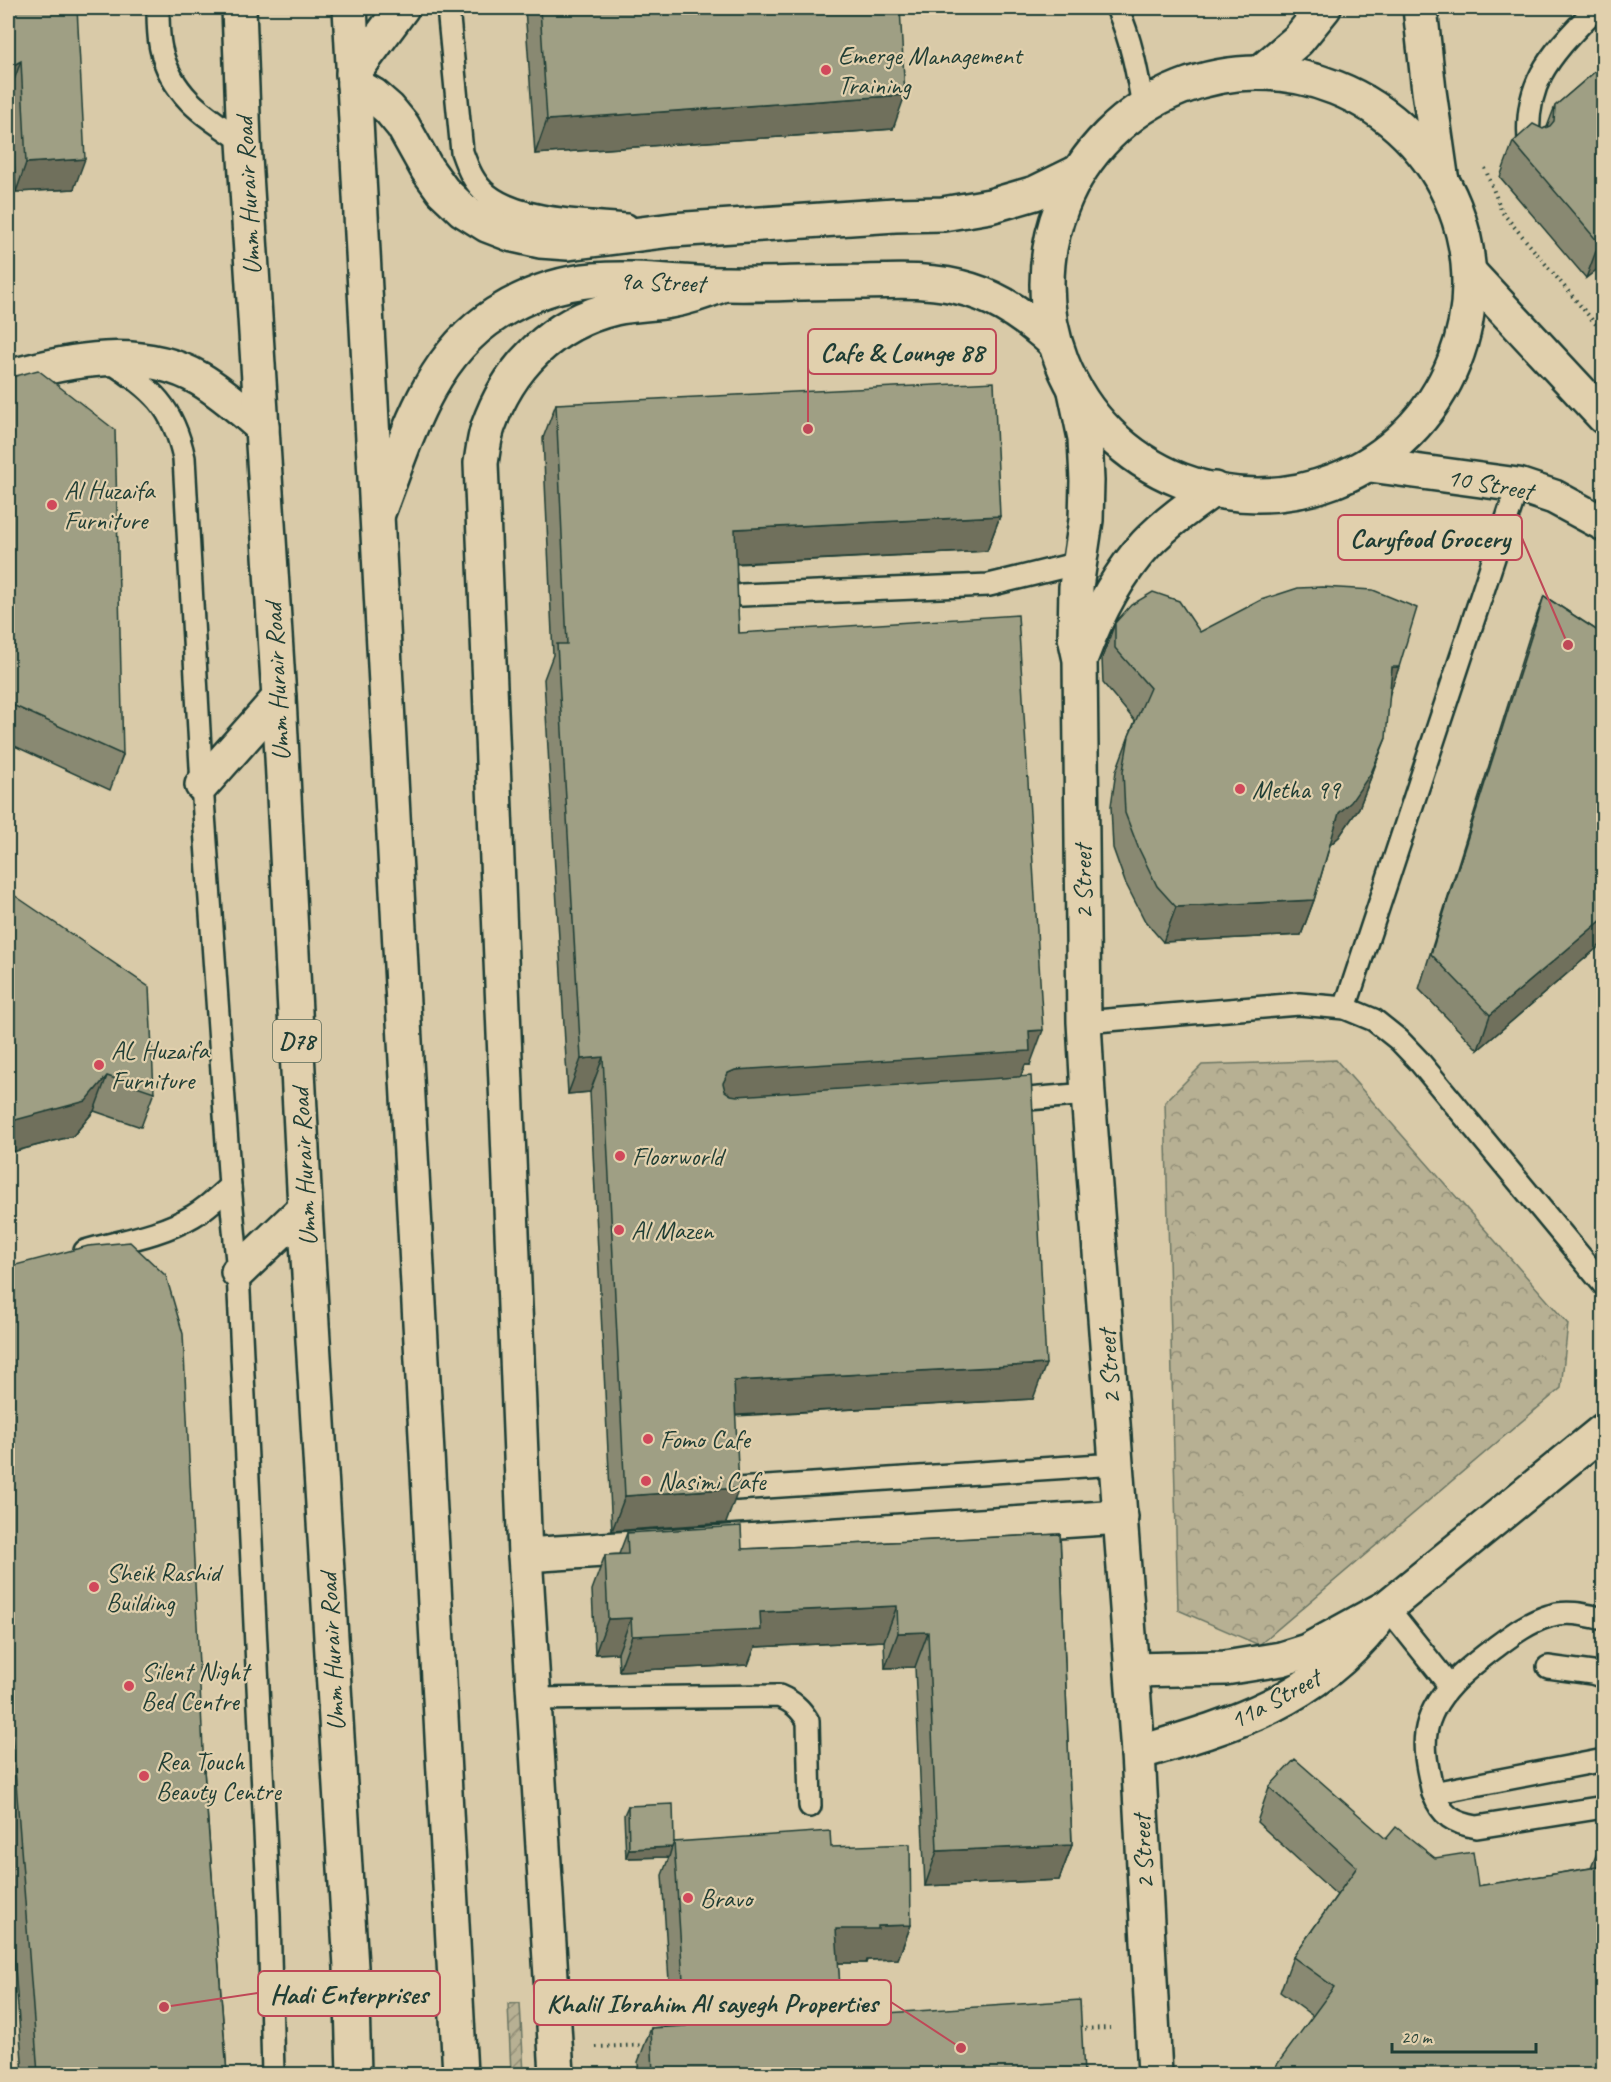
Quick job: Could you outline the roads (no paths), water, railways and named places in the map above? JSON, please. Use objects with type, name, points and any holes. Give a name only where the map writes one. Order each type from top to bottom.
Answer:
[{"type":"main road","name":"Umm Hurair Road","points":[[239,8],[244,142],[279,698],[305,1208],[351,1967],[354,2074]]},
{"type":"main road","points":[[350,8],[460,2074]]},
{"type":"main road","points":[[353,79],[402,8]]},
{"type":"main road","points":[[1262,71],[1298,40],[1324,8]]},
{"type":"main road","points":[[1420,8],[1442,183]]},
{"type":"main road","points":[[1262,71],[1317,80],[1367,102],[1411,138],[1442,183],[1461,226],[1470,273],[1468,311],[1461,348],[1446,383],[1420,422],[1400,442],[1370,465],[1333,482],[1294,492],[1254,494],[1214,489],[1172,476],[1134,455],[1101,426],[1063,368],[1054,342],[1047,307],[1046,272],[1051,237],[1061,203],[1078,172],[1096,147],[1118,124],[1143,106],[1180,86],[1220,75],[1262,71]]},
{"type":"main road","name":"9a Street","points":[[353,79],[389,109],[403,126],[427,169],[443,191],[463,210],[487,225],[531,239],[568,243],[672,230],[895,214],[943,214],[990,206],[1035,193],[1078,172]]},
{"type":"main road","points":[[1470,273],[1604,417]]},
{"type":"main road","name":"9a Street","points":[[378,513],[427,392],[445,362],[468,336],[495,314],[526,297],[559,286],[594,280],[725,284],[939,282],[971,290],[1002,302],[1029,320],[1054,342]]},
{"type":"main road","points":[[556,2061],[525,1555],[481,463],[487,430],[500,398],[518,369],[538,347],[562,330],[588,316],[616,308],[672,301],[725,284]]},
{"type":"main road","points":[[8,377],[77,361],[141,360],[172,367],[199,379],[262,427]]},
{"type":"main road","name":"2 Street","points":[[1076,391],[1086,438],[1087,481],[1086,520],[1079,562],[1075,610],[1075,637],[1080,660],[1084,1022],[1138,1753],[1155,2074]]},
{"type":"main road","name":"10 Street","points":[[1370,465],[1518,485],[1554,497],[1604,524]]},
{"type":"main road","name":"2 Street","points":[[1080,660],[1096,618],[1118,580],[1145,545],[1177,515],[1214,489]]},
{"type":"main road","points":[[202,785],[279,698]]},
{"type":"main road","points":[[238,1272],[305,1208]]},
{"type":"main road","name":"11a Street","points":[[1132,1670],[1225,1668],[1281,1659],[1307,1650],[1387,1607],[1599,1443]]},
{"type":"main road","points":[[525,1555],[1120,1517]]},
{"type":"main road","name":"11a Street","points":[[1138,1753],[1219,1729],[1283,1700],[1313,1682],[1347,1655],[1362,1640],[1387,1607]]},
{"type":"lane","points":[[158,8],[161,48],[170,75],[185,98],[205,116],[244,142]]},
{"type":"lane","points":[[448,8],[462,152],[477,184],[489,196],[503,204],[548,218],[672,230]]},
{"type":"lane","points":[[1117,8],[1126,27],[1143,106]]},
{"type":"lane","points":[[1530,151],[1527,128],[1530,102],[1538,80],[1549,60],[1566,38],[1596,8]]},
{"type":"lane","points":[[106,359],[136,378],[152,392],[176,427],[184,458],[202,785],[238,1272],[269,1915],[273,2074]]},
{"type":"lane","points":[[1345,1008],[1518,485]]},
{"type":"lane","points":[[742,596],[989,585],[1079,562]]},
{"type":"lane","points":[[1084,1022],[1299,1004],[1345,1008],[1374,1020],[1399,1040],[1418,1060],[1604,1285]]},
{"type":"lane","points":[[979,1102],[1088,1094]]},
{"type":"lane","points":[[63,1257],[173,1226],[194,1216],[230,1186]]},
{"type":"lane","points":[[736,1489],[1116,1464]]},
{"type":"lane","points":[[1387,1607],[1450,1686]]},
{"type":"lane","points":[[1604,1619],[1577,1613],[1550,1615],[1521,1628],[1468,1668],[1450,1686],[1432,1714],[1426,1733],[1426,1760],[1433,1793],[1438,1806],[1448,1817],[1461,1824],[1477,1827],[1604,1807]]},
{"type":"lane","points":[[1548,1667],[1592,1673],[1604,1677]]},
{"type":"lane","points":[[534,1700],[779,1696],[796,1705],[808,1721],[810,1806]]},
{"type":"lane","points":[[1433,1793],[1604,1760]]},
{"type":"place","name":"Emerge Management Training","points":[[826,70]]},
{"type":"place","name":"Cafe & Lounge 88","points":[[808,429]]},
{"type":"place","name":"Al Huzaifa Furniture","points":[[52,505]]},
{"type":"place","name":"Caryfood Grocery","points":[[1568,645]]},
{"type":"place","name":"Metha 99","points":[[1240,789]]},
{"type":"place","name":"AL Huzaifa Furniture","points":[[99,1065]]},
{"type":"place","name":"Floorworld","points":[[620,1156]]},
{"type":"place","name":"Al Mazen","points":[[619,1230]]},
{"type":"place","name":"Fomo Cafe","points":[[648,1439]]},
{"type":"place","name":"Nasimi Cafe","points":[[646,1481]]},
{"type":"place","name":"Sheik Rashid Building","points":[[94,1587]]},
{"type":"place","name":"Silent Night Bed Centre","points":[[129,1686]]},
{"type":"place","name":"Rea Touch Beauty Centre","points":[[144,1776]]},
{"type":"place","name":"Bravo","points":[[688,1898]]},
{"type":"place","name":"Hadi Enterprises","points":[[164,2007]]},
{"type":"place","name":"Khalil Ibrahim Al sayegh Properties","points":[[961,2048]]}]
